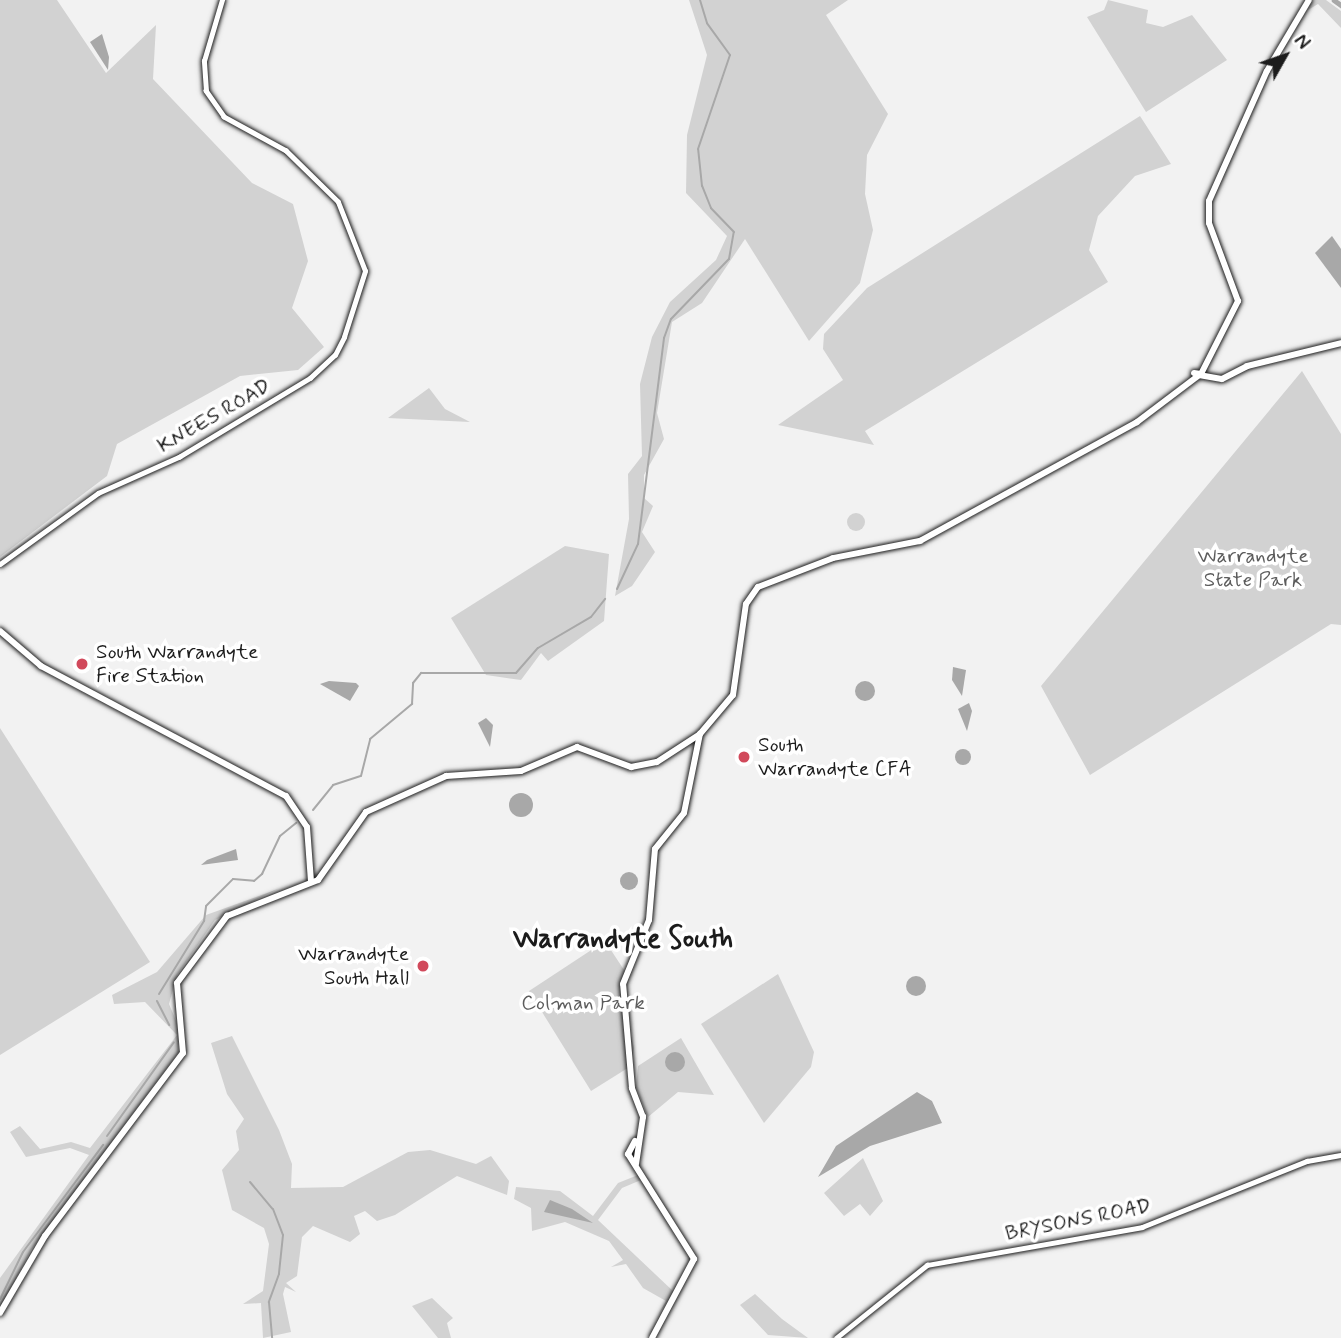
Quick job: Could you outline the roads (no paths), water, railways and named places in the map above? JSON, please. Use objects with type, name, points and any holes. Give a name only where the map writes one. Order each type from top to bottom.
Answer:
[{"type":"main road","points":[[321,877],[366,812],[446,776],[521,771],[577,747],[631,767],[649,766],[697,737],[736,689],[746,604],[758,587],[832,558],[920,541],[1137,422],[1180,390],[1199,373],[1238,301],[1209,223],[1209,201],[1266,71],[1309,0]]},
{"type":"main road","points":[[1199,373],[1214,380],[1341,343]]},
{"type":"main road","points":[[0,631],[41,666],[286,796],[307,827],[310,875]]},
{"type":"main road","points":[[652,1338],[694,1259],[636,1164],[632,1151],[643,1116],[632,1088],[624,984],[649,920],[655,849],[684,813],[700,747],[697,737]]},
{"type":"main road","points":[[0,1313],[45,1236],[183,1053],[186,1033],[174,996],[181,975],[227,916],[282,892],[310,875],[321,877]]},
{"type":"main road","points":[[310,875],[321,877]]},
{"type":"street","name":"KNEES ROAD","points":[[0,564],[98,493],[187,453],[320,371],[340,348],[365,279],[360,247],[333,195],[286,151],[231,123],[210,101],[204,61],[222,0]]},
{"type":"street","name":"BRYSONS ROAD","points":[[836,1338],[927,1265],[1142,1227],[1307,1161],[1341,1155]]},
{"type":"waterway","points":[[617,589],[638,544],[664,338],[671,319],[729,259],[734,232],[711,208],[702,186],[698,149],[730,55],[707,23],[700,0]]},
{"type":"waterway","points":[[1334,0],[1341,5]]},
{"type":"waterway","points":[[313,810],[333,785],[361,776],[370,739],[412,704],[413,683],[421,673],[516,673],[538,648],[591,617],[605,599]]},
{"type":"waterway","points":[[159,994],[204,921],[206,906],[233,879],[254,881],[262,874],[280,836],[296,823]]},
{"type":"waterway","points":[[157,1001],[169,1025]]},
{"type":"waterway","points":[[107,1136],[174,1042]]},
{"type":"waterway","points":[[0,1299],[23,1252],[103,1145]]},
{"type":"waterway","points":[[250,1182],[273,1209],[283,1235],[279,1274],[269,1302],[272,1338]]},
{"type":"place","name":"South Warrandyte Fire Station","points":[[82,664]]},
{"type":"place","name":"South Warrandyte CFA","points":[[744,757]]},
{"type":"place","name":"Warrandyte South Hall","points":[[423,966]]},
{"type":"district","name":"Warrandyte South","points":[[623,940]]},
{"type":"park label","name":"Warrandyte State Park","points":[[1253,568]]},
{"type":"park label","name":"Colman Park","points":[[583,1003]]}]
